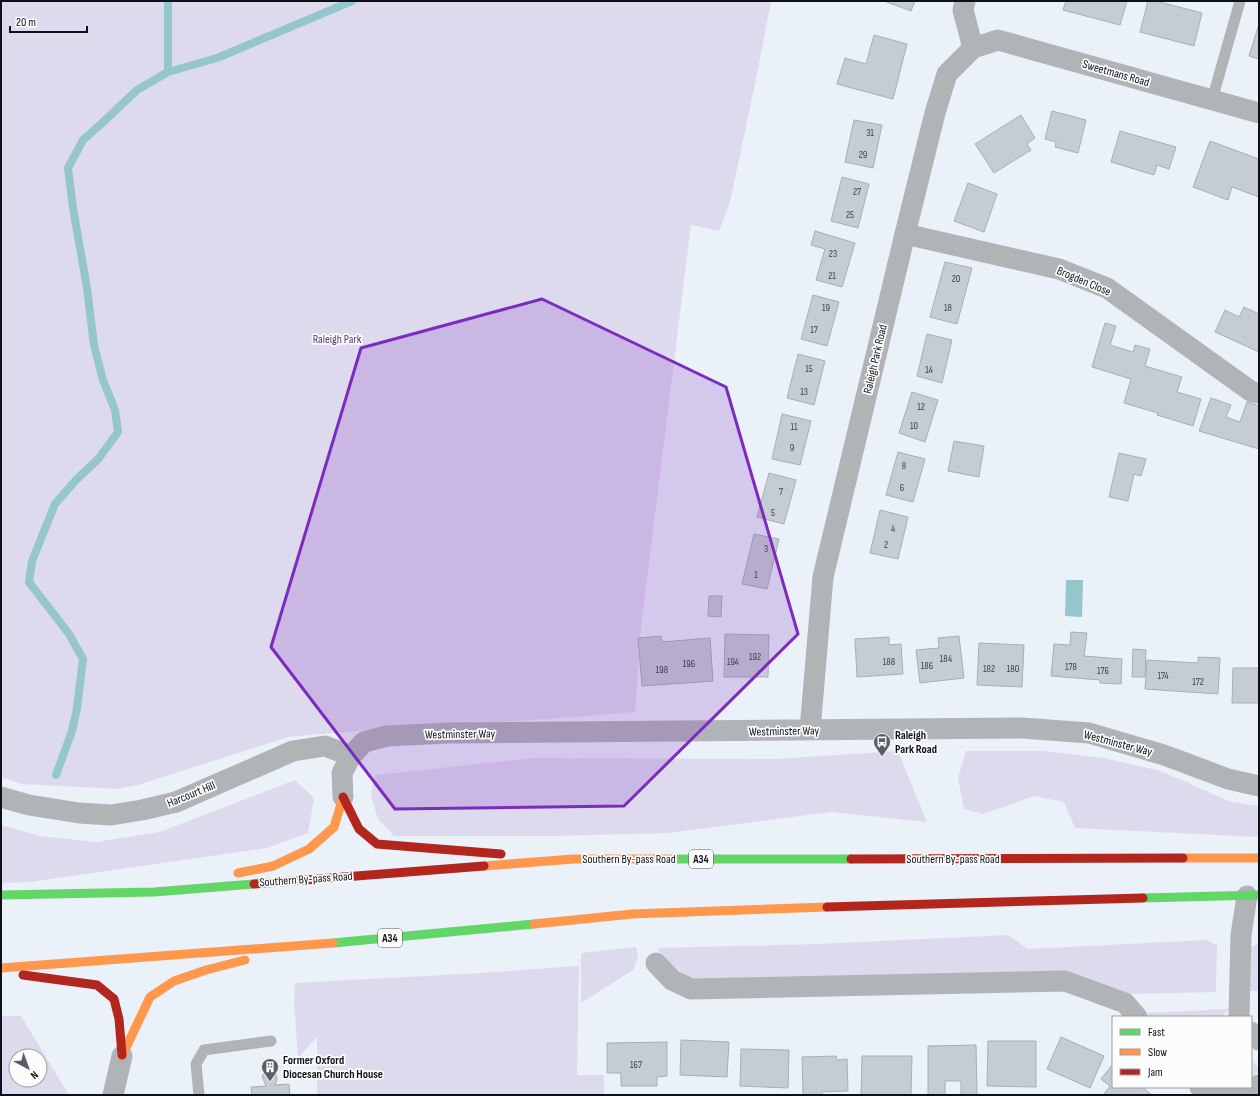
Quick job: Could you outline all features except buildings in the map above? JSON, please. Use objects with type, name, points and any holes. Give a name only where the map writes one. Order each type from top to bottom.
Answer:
[{"type":"highway","points":[[343,797],[359,829],[377,844],[573,859]]},
{"type":"highway","points":[[154,892],[273,866],[309,849],[334,827],[343,797]]},
{"type":"highway","name":"Southern By-pass Road","points":[[1,895],[154,892],[573,859],[1259,858]]},
{"type":"highway","name":"A34","points":[[1,968],[149,956],[295,947],[632,914],[1253,895]]},
{"type":"highway","points":[[122,1056],[150,998],[174,981],[206,970],[295,947]]},
{"type":"highway","points":[[1,972],[97,985],[114,999],[119,1019],[122,1056]]},
{"type":"street","points":[[965,1],[963,10],[973,48]]},
{"type":"street","name":"Sweetmans Road","points":[[973,48],[998,40],[1259,113]]},
{"type":"street","name":"Raleigh Park Road","points":[[810,730],[823,577],[935,114],[947,74],[973,48]]},
{"type":"street","name":"Brogden Close","points":[[905,234],[1059,269],[1107,288],[1252,392],[1259,393]]},
{"type":"street","name":"Westminster Way","points":[[343,797],[342,773],[351,756],[364,742],[387,736],[448,733],[1022,728],[1089,733],[1164,755],[1228,779],[1259,786]]},
{"type":"street","name":"Harcourt Hill","points":[[1,797],[29,806],[79,813],[111,815],[176,802],[293,751],[325,746],[351,756]]},
{"type":"street","points":[[1239,1016],[1241,935],[1253,895]]},
{"type":"street","points":[[656,963],[672,980],[691,989],[1065,981],[1126,1003],[1136,1016]]},
{"type":"street","points":[[113,1095],[122,1056]]},
{"type":"street","points":[[1204,1088],[1231,1094],[1251,1090],[1259,1085]]},
{"type":"lane","points":[[1212,100],[1240,1]]},
{"type":"lane","points":[[199,1095],[196,1064],[204,1050],[271,1042]]},
{"type":"highlighted area","points":[[542,299],[726,387],[798,634],[624,806],[395,809],[271,647],[361,348]]},
{"type":"green space","name":"Raleigh Park","points":[[1,1],[771,1],[730,202],[719,231],[691,225],[641,627],[635,712],[368,730],[288,737],[138,785],[117,789],[22,784],[1,777]]},
{"type":"green space","points":[[898,751],[927,822],[832,812],[667,833],[555,836],[394,836],[378,819],[371,795],[375,775],[532,758],[775,759]]},
{"type":"green space","points":[[966,751],[1044,751],[1103,758],[1161,771],[1231,802],[1259,806],[1259,837],[1075,828],[1064,802],[1034,796],[983,814],[964,809],[958,778]]},
{"type":"green space","points":[[295,780],[314,798],[308,833],[267,848],[30,882],[1,883],[1,825],[40,836],[96,842],[160,832]]},
{"type":"green space","points":[[1008,935],[1028,949],[1207,940],[1217,945],[1216,992],[1127,994],[1071,978],[698,984],[667,965],[657,948],[817,944]]},
{"type":"green space","points":[[1259,943],[1259,991],[1247,991],[1251,947]]},
{"type":"green space","points":[[636,947],[638,958],[633,970],[581,1003],[581,953]]},
{"type":"green space","points":[[579,966],[577,1075],[604,1075],[604,1095],[317,1095],[317,1037],[298,1058],[294,1002],[295,983]]},
{"type":"green space","points":[[1229,1009],[1222,1016],[1147,1016],[1145,1013]]},
{"type":"green space","points":[[1,1016],[21,1016],[40,1048],[8,1048],[8,1088],[48,1088],[48,1060],[69,1095],[1,1095]]},
{"type":"green space","points":[[1252,1061],[1259,1067],[1259,1070],[1252,1080]]},
{"type":"water","points":[[1066,580],[1083,580],[1082,617],[1065,616]]},
{"type":"waterway","points":[[56,775],[72,731],[77,708],[83,659],[69,634],[29,582],[32,561],[55,504],[76,480],[99,458],[118,432],[115,410],[103,380],[94,345],[87,288],[73,208],[68,168],[83,140],[137,90],[168,72],[168,1]]},
{"type":"waterway","points":[[168,72],[217,58],[352,1]]},
{"type":"traffic: fast","points":[[674,859],[851,859]]},
{"type":"traffic: fast","points":[[1,895],[154,892],[254,884]]},
{"type":"traffic: fast","points":[[1143,898],[1259,895]]},
{"type":"traffic: fast","points":[[333,943],[534,924]]},
{"type":"traffic: slow","points":[[238,873],[273,866],[309,849],[334,827],[343,797]]},
{"type":"traffic: slow","points":[[1183,858],[1259,858]]},
{"type":"traffic: slow","points":[[484,866],[573,859],[674,859]]},
{"type":"traffic: slow","points":[[534,924],[632,914],[827,907]]},
{"type":"traffic: slow","points":[[1,968],[333,943]]},
{"type":"traffic: slow","points":[[122,1056],[150,997],[174,981],[206,970],[245,960]]},
{"type":"traffic: jam","points":[[343,797],[359,829],[377,844],[501,854]]},
{"type":"traffic: jam","points":[[851,859],[1183,858]]},
{"type":"traffic: jam","points":[[254,884],[484,866]]},
{"type":"traffic: jam","points":[[827,907],[1143,898]]},
{"type":"traffic: jam","points":[[23,975],[97,985],[114,999],[119,1019],[122,1055]]},
{"type":"place","name":"Raleigh Park Road","points":[[882,757]]},
{"type":"place","name":"Former Oxford Diocesan Church House","points":[[270,1082]]}]
